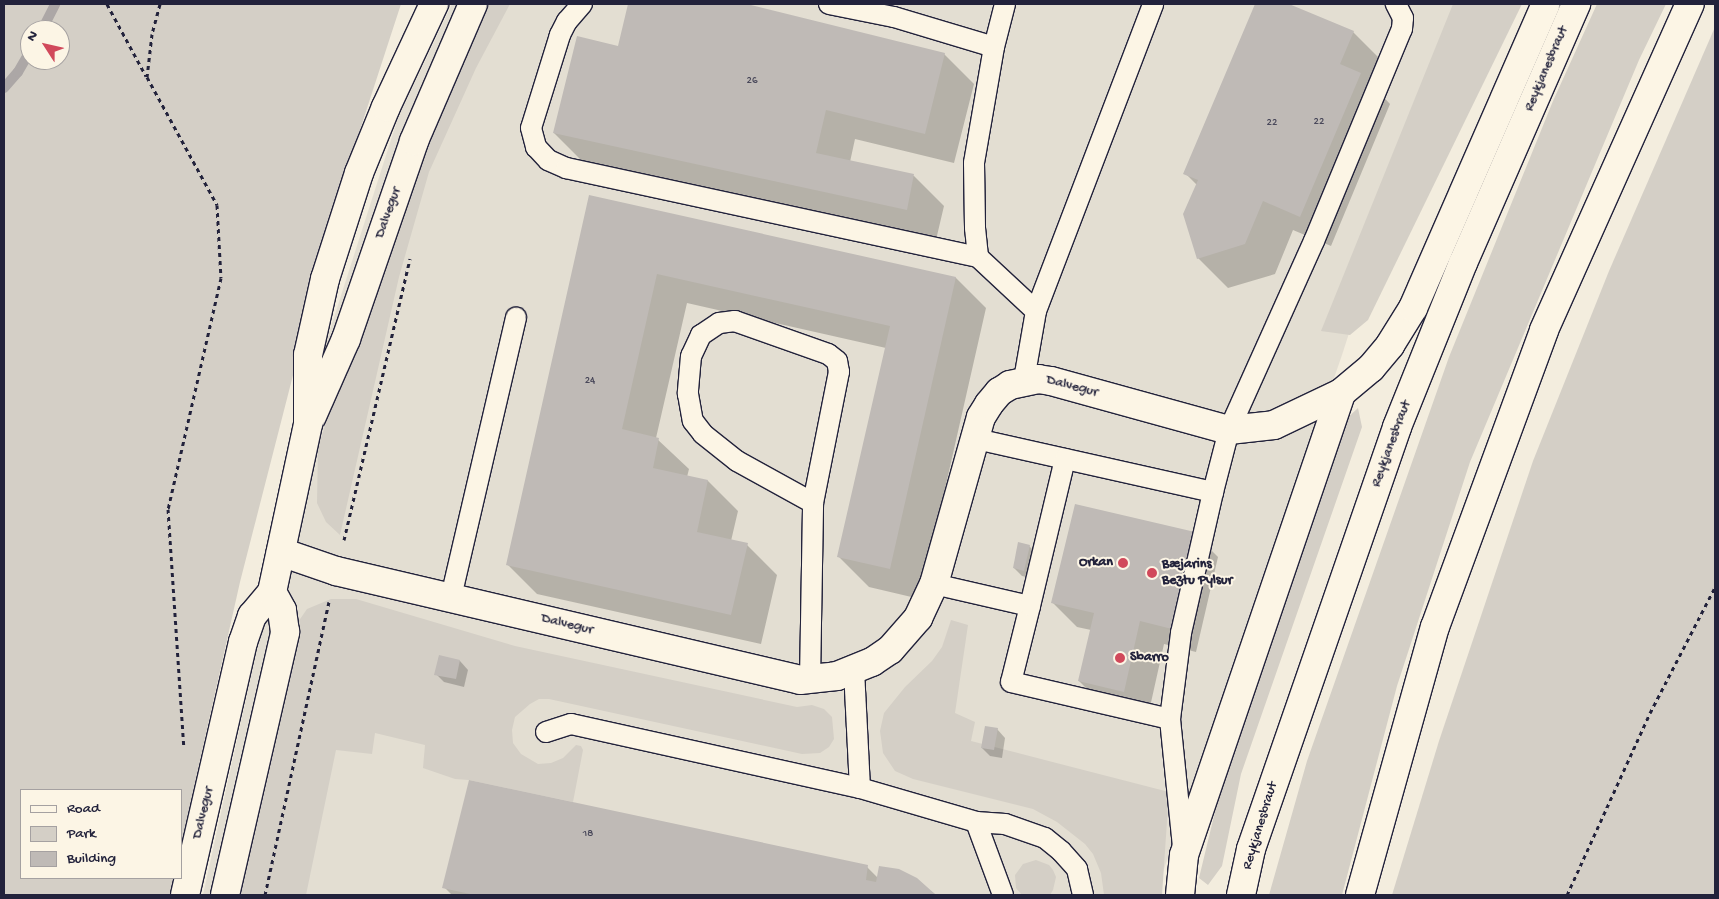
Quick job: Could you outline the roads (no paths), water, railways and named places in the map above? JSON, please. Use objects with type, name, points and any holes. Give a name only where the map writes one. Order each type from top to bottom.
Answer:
[{"type":"main road","name":"Dalvegur","points":[[185,895],[243,642],[252,616],[272,592],[308,424],[308,355],[326,279],[359,173],[386,107],[434,4]]},
{"type":"main road","name":"Dalvegur","points":[[308,424],[346,339],[414,141],[473,4]]},
{"type":"main road","name":"Dalvegur","points":[[281,552],[336,570],[800,680],[837,676],[854,670],[884,654],[905,635],[918,618],[934,584],[981,417],[988,404],[999,392],[1024,380],[1038,379],[1051,381],[1229,430],[1274,424],[1341,393],[1371,368],[1390,345],[1412,308],[1546,4]]},
{"type":"main road","name":"Reykjanesbraut","points":[[1241,895],[1251,849],[1397,427],[1463,263],[1576,4]]},
{"type":"main road","points":[[1360,895],[1435,627],[1544,330],[1690,4]]},
{"type":"main road","points":[[1180,895],[1184,855],[1341,393]]},
{"type":"main road","points":[[225,895],[285,632],[282,610],[272,592]]},
{"type":"lane","points":[[582,4],[567,21],[560,35],[531,128],[536,147],[548,160],[566,168],[978,257],[1036,311]]},
{"type":"lane","points":[[829,4],[894,17],[994,47]]},
{"type":"lane","points":[[978,257],[973,183],[994,47],[1005,4]]},
{"type":"lane","points":[[1024,380],[1036,311],[1153,4]]},
{"type":"lane","points":[[1184,855],[1170,719],[1181,633],[1213,492],[1229,430],[1314,241],[1402,29],[1403,18],[1396,4]]},
{"type":"lane","points":[[451,597],[516,317]]},
{"type":"lane","points":[[810,680],[813,503],[839,372],[837,361],[828,354],[735,321],[719,322],[701,336],[691,356],[688,394],[693,421],[704,434],[737,461],[813,503]]},
{"type":"lane","points":[[976,439],[1213,492]]},
{"type":"lane","points":[[1065,459],[1011,682],[1170,719]]},
{"type":"lane","points":[[934,584],[1030,606]]},
{"type":"lane","points":[[854,670],[860,788]]},
{"type":"lane","points":[[546,732],[571,724],[860,788],[976,822],[1005,824],[1045,838],[1061,851],[1077,869],[1083,895]]},
{"type":"lane","points":[[976,822],[1003,895]]},
{"type":"waterway","points":[[47,20],[55,4]]},
{"type":"waterway","points":[[4,88],[20,68]]},
{"type":"place","name":"Orkan","points":[[1123,563]]},
{"type":"place","name":"Bæjarins Beztu Pylsur","points":[[1152,573]]},
{"type":"place","name":"Sbarro","points":[[1120,658]]}]
